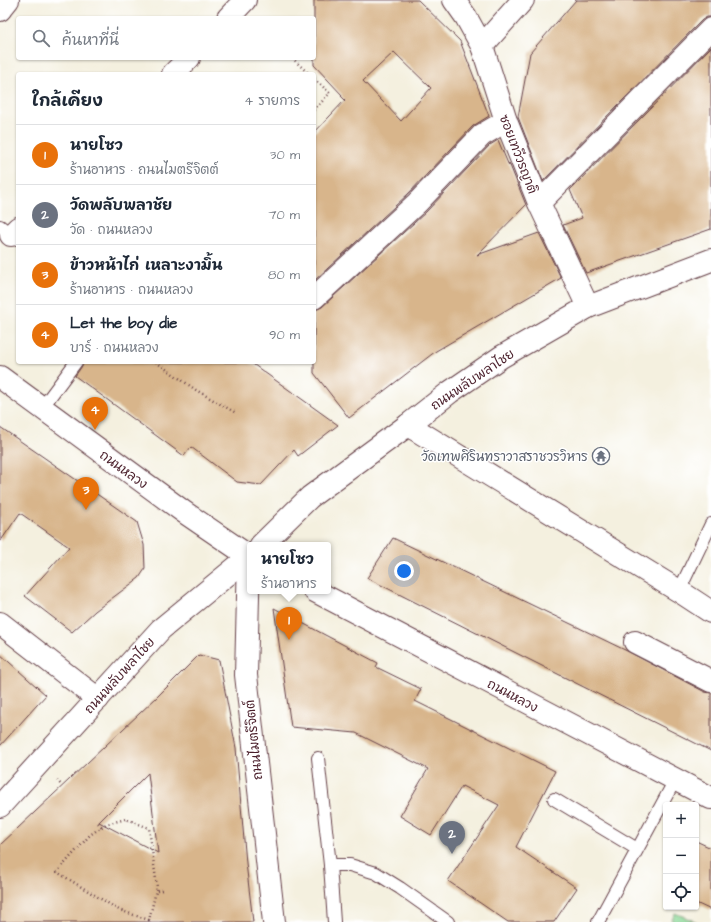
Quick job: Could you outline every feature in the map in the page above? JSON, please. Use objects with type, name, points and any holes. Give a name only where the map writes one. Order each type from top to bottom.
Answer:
[{"type":"street","points":[[0,10],[8,0]]},
{"type":"street","points":[[230,16],[245,0]]},
{"type":"street","name":"ซอยเทวีวรญาติ","points":[[454,0],[466,17],[482,46],[506,121],[539,203],[588,307]]},
{"type":"street","points":[[482,46],[523,0]]},
{"type":"street","points":[[539,203],[711,29]]},
{"type":"street","points":[[176,72],[187,60]]},
{"type":"street","points":[[316,296],[417,203],[482,135],[506,121]]},
{"type":"street","name":"ถนนพลับพลาไชย","points":[[264,542],[310,497],[450,392],[501,357],[588,307],[711,260]]},
{"type":"street","name":"ถนนหลวง","points":[[0,378],[184,512],[247,551]]},
{"type":"street","points":[[408,425],[711,612]]},
{"type":"street","name":"ถนนพลับพลาไชย","points":[[0,806],[161,628],[247,558]]},
{"type":"street","name":"ถนนไมตรีจิตต์","points":[[250,594],[246,675],[274,922]]},
{"type":"street","name":"ถนนหลวง","points":[[321,594],[711,798]]},
{"type":"street","points":[[0,623],[98,699]]},
{"type":"street","points":[[635,642],[711,680]]},
{"type":"lane","points":[[41,408],[74,364]]},
{"type":"lane","points":[[679,591],[711,524]]},
{"type":"lane","points":[[318,758],[330,865],[334,922]]},
{"type":"lane","points":[[598,922],[675,780]]},
{"type":"lane","points":[[554,799],[637,849]]},
{"type":"lane","points":[[330,865],[350,866],[376,873],[448,922]]},
{"type":"path","points":[[294,60],[307,72]]},
{"type":"path","points":[[316,81],[330,93],[316,108]]},
{"type":"path","points":[[159,364],[196,390],[236,413]]},
{"type":"path","points":[[126,819],[149,828],[157,887],[156,891],[150,921],[119,910],[57,872],[90,835],[106,824],[126,819]]},
{"type":"path","points":[[98,823],[102,827]]},
{"type":"path","points":[[156,891],[162,890]]},
{"type":"green space","points":[[675,913],[697,922],[671,922]]},
{"type":"building","points":[[314,0],[418,0],[460,41],[489,116],[473,126],[408,194],[316,279],[316,131],[345,100],[341,96],[342,95],[314,65],[314,60],[316,60],[316,16],[314,16]],"holes":[[[394,52],[431,88],[401,121],[363,81]]]},
{"type":"building","points":[[576,0],[711,0],[711,17],[707,17],[702,20],[543,181],[518,117],[530,53]]},
{"type":"building","points":[[711,47],[711,229],[586,273],[563,225],[582,218],[570,190]]},
{"type":"building","points":[[498,140],[526,205],[477,255],[539,233],[561,278],[436,351],[349,418],[314,373],[314,364],[316,364],[316,309],[322,307],[426,212],[490,145]]},
{"type":"building","points":[[82,364],[253,364],[338,425],[298,456],[294,450],[261,485],[237,482],[191,447],[184,456],[75,376]]},
{"type":"building","points":[[0,427],[137,522],[144,545],[145,569],[139,578],[95,611],[72,632],[25,596],[69,547],[20,513],[0,542]]},
{"type":"building","points":[[393,538],[627,651],[705,692],[711,693],[711,751],[367,578]]},
{"type":"building","points":[[274,608],[378,663],[376,667],[421,689],[415,701],[555,771],[516,847],[577,888],[554,922],[508,922],[448,881],[499,805],[462,786],[431,835],[400,816],[428,769],[356,733],[291,727]]},
{"type":"building","points":[[0,654],[46,695],[0,746]]},
{"type":"building","points":[[199,655],[219,660],[236,748],[246,863],[253,922],[0,922],[0,845],[157,697]],"holes":[[[148,773],[158,853],[99,822]]]},
{"type":"building","points":[[699,842],[711,848],[711,910],[699,904]]},
{"type":"place","name":"Let the boy die","points":[[95,430]]},
{"type":"place","name":"วัดเทพศิรินทราวาสราชวรวิหาร","points":[[601,456]]},
{"type":"place","name":"ข้าวหน้าไก่ เหลาะงามิ้น","points":[[86,510]]},
{"type":"place","name":"นายโซว","points":[[289,640]]},
{"type":"place","name":"วัดพลับพลาชัย","points":[[452,854]]}]
